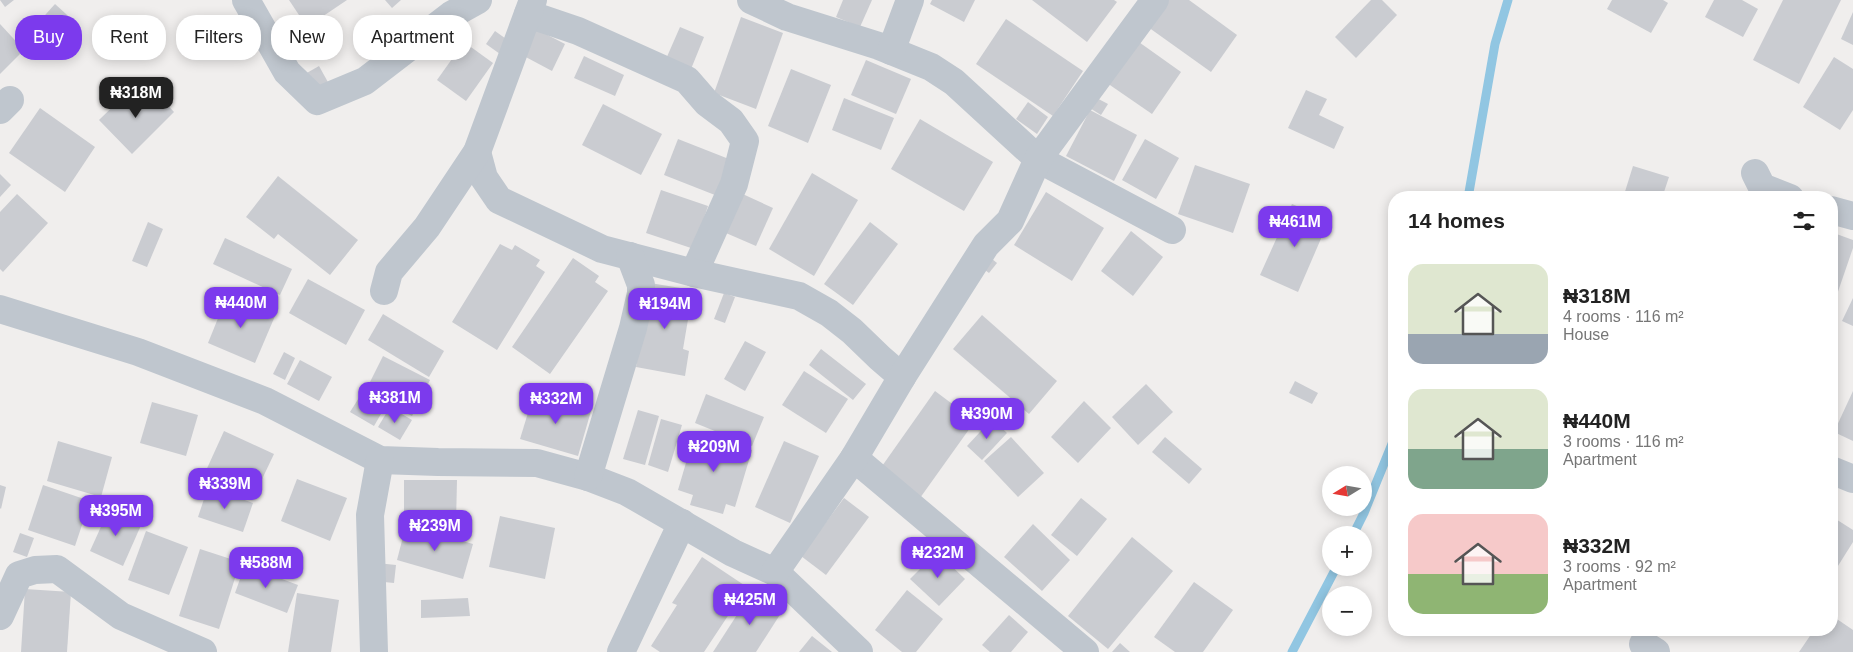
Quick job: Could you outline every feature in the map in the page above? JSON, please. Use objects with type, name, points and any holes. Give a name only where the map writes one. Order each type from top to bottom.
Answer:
[{"type":"street","points":[[246,0],[287,72],[317,101],[365,81],[451,15],[478,0]]},
{"type":"street","points":[[751,0],[787,17],[890,51],[931,67],[954,82],[1038,159],[1172,230]]},
{"type":"street","points":[[890,51],[910,0]]},
{"type":"street","points":[[775,572],[854,458],[902,377],[986,245],[1010,221],[1038,159],[1155,0]]},
{"type":"street","points":[[384,291],[389,272],[428,227],[477,152],[531,7],[578,31],[687,80],[707,103],[731,121],[745,141],[734,184],[694,272]]},
{"type":"street","points":[[477,152],[484,178],[500,200],[602,249],[799,296],[828,313],[852,331],[902,377]]},
{"type":"street","points":[[1755,174],[1762,187],[1772,191]]},
{"type":"street","points":[[1838,212],[1853,216]]},
{"type":"street","points":[[588,478],[633,328],[641,293],[641,285],[630,256]]},
{"type":"street","points":[[0,309],[138,352],[265,401],[380,460],[536,463],[627,492],[733,553],[775,572],[859,652]]},
{"type":"street","points":[[854,458],[1085,652]]},
{"type":"street","points":[[374,652],[370,515],[380,460]]},
{"type":"street","points":[[1838,473],[1853,479]]},
{"type":"street","points":[[621,652],[682,523]]},
{"type":"street","points":[[0,616],[19,575],[35,570],[57,570],[120,616],[203,652]]},
{"type":"building","points":[[0,0],[14,0],[5,7]]},
{"type":"building","points":[[289,0],[347,0],[325,15],[299,15]]},
{"type":"building","points":[[385,0],[401,0],[392,8]]},
{"type":"building","points":[[843,0],[872,0],[860,27],[836,17]]},
{"type":"building","points":[[932,0],[975,0],[964,22],[930,4]]},
{"type":"building","points":[[1032,0],[1114,0],[1117,2],[1087,42]]},
{"type":"building","points":[[1167,0],[1189,0],[1237,35],[1211,72],[1148,27]]},
{"type":"building","points":[[1371,0],[1382,0],[1397,15],[1356,58],[1335,37]]},
{"type":"building","points":[[1612,0],[1663,0],[1668,3],[1651,33],[1607,9]]},
{"type":"building","points":[[1714,0],[1742,0],[1758,9],[1743,37],[1705,17]]},
{"type":"building","points":[[1783,0],[1841,0],[1799,84],[1753,60]]},
{"type":"building","points":[[55,4],[67,15],[45,15]]},
{"type":"building","points":[[1853,12],[1853,45],[1841,39]]},
{"type":"building","points":[[741,17],[783,33],[756,109],[714,93]]},
{"type":"building","points":[[1006,19],[1083,71],[1053,116],[976,64]]},
{"type":"building","points":[[0,24],[15,40],[15,59],[0,74]]},
{"type":"building","points":[[680,27],[704,37],[691,69],[666,59]]},
{"type":"building","points":[[536,29],[565,44],[552,71],[522,55]]},
{"type":"building","points":[[495,31],[509,41],[500,54],[486,44]]},
{"type":"building","points":[[1136,40],[1181,72],[1152,114],[1107,83]]},
{"type":"building","points":[[472,48],[493,63],[466,101],[437,80],[451,60],[472,60]]},
{"type":"building","points":[[584,56],[624,75],[615,96],[574,78]]},
{"type":"building","points":[[1834,57],[1853,69],[1853,110],[1840,130],[1803,107]]},
{"type":"building","points":[[866,60],[911,79],[896,114],[851,95]]},
{"type":"building","points":[[319,66],[329,84],[315,92],[305,74]]},
{"type":"building","points":[[791,69],[831,85],[808,143],[768,126]]},
{"type":"building","points":[[132,88],[147,104],[157,94],[174,112],[132,154],[99,120]]},
{"type":"building","points":[[1306,90],[1327,99],[1319,115],[1344,127],[1334,149],[1288,128]]},
{"type":"building","points":[[1091,95],[1108,104],[1101,115],[1085,105]]},
{"type":"building","points":[[844,98],[894,118],[881,150],[832,130]]},
{"type":"building","points":[[1028,102],[1048,117],[1037,134],[1016,119]]},
{"type":"building","points":[[603,104],[662,134],[641,175],[582,145]]},
{"type":"building","points":[[40,108],[95,147],[65,192],[9,153]]},
{"type":"building","points":[[1090,110],[1137,135],[1114,181],[1066,156]]},
{"type":"building","points":[[920,119],[993,162],[964,211],[891,169]]},
{"type":"building","points":[[678,139],[734,161],[720,197],[664,175]]},
{"type":"building","points":[[1145,139],[1179,158],[1156,199],[1122,180]]},
{"type":"building","points":[[1195,165],[1250,184],[1233,233],[1178,214]]},
{"type":"building","points":[[1633,166],[1669,177],[1664,191],[1625,191]]},
{"type":"building","points":[[812,173],[858,200],[814,276],[769,249]]},
{"type":"building","points":[[0,174],[11,185],[0,197]]},
{"type":"building","points":[[278,176],[358,240],[330,275],[278,234],[274,239],[246,217]]},
{"type":"building","points":[[661,190],[708,206],[694,249],[646,233]]},
{"type":"building","points":[[736,191],[773,208],[756,246],[719,230]]},
{"type":"building","points":[[1046,192],[1104,228],[1072,281],[1014,245]]},
{"type":"building","points":[[17,194],[48,223],[3,272],[0,269],[0,212]]},
{"type":"building","points":[[1292,204],[1329,220],[1298,292],[1260,275]]},
{"type":"building","points":[[148,222],[163,229],[147,267],[132,261]]},
{"type":"building","points":[[870,222],[898,244],[853,305],[824,284]]},
{"type":"building","points":[[1131,231],[1163,257],[1133,296],[1101,271]]},
{"type":"building","points":[[1838,235],[1853,240],[1853,248],[1838,292]]},
{"type":"building","points":[[225,238],[292,269],[280,295],[213,264]]},
{"type":"building","points":[[500,244],[512,250],[515,245],[540,260],[536,266],[545,272],[497,350],[452,322]]},
{"type":"building","points":[[986,254],[997,263],[989,273],[978,265]]},
{"type":"building","points":[[573,258],[599,276],[595,282],[608,291],[550,374],[512,347]]},
{"type":"building","points":[[308,279],[365,310],[346,345],[289,313]]},
{"type":"building","points":[[650,283],[693,290],[683,349],[689,351],[685,376],[636,367]]},
{"type":"building","points":[[724,293],[735,297],[725,323],[714,319]]},
{"type":"building","points":[[227,296],[275,316],[255,363],[208,343]]},
{"type":"building","points":[[1853,298],[1853,326],[1842,321]]},
{"type":"building","points":[[383,314],[444,351],[429,377],[368,340]]},
{"type":"building","points":[[982,315],[1057,381],[1029,414],[953,349]]},
{"type":"building","points":[[745,341],[766,352],[745,391],[724,379]]},
{"type":"building","points":[[821,349],[866,384],[853,400],[809,365]]},
{"type":"building","points":[[284,352],[295,358],[285,380],[273,374]]},
{"type":"building","points":[[383,356],[430,380],[412,416],[365,392]]},
{"type":"building","points":[[300,360],[332,377],[319,401],[287,384]]},
{"type":"building","points":[[804,371],[848,399],[826,433],[782,405]]},
{"type":"building","points":[[1295,381],[1318,393],[1312,404],[1289,393]]},
{"type":"building","points":[[1146,384],[1173,412],[1138,445],[1112,417]]},
{"type":"building","points":[[935,391],[975,421],[920,498],[880,469]]},
{"type":"building","points":[[1853,391],[1853,441],[1838,434],[1838,423]]},
{"type":"building","points":[[362,393],[385,407],[374,426],[350,412]]},
{"type":"building","points":[[534,393],[591,411],[578,456],[520,439]]},
{"type":"building","points":[[706,394],[764,417],[752,446],[695,423]]},
{"type":"building","points":[[1084,401],[1111,428],[1078,463],[1051,437]]},
{"type":"building","points":[[152,402],[198,415],[186,456],[140,443]]},
{"type":"building","points":[[390,407],[412,420],[400,440],[378,427]]},
{"type":"building","points":[[638,410],[659,416],[645,465],[623,459]]},
{"type":"building","points":[[661,419],[682,425],[668,472],[648,465]]},
{"type":"building","points":[[992,419],[1007,433],[982,460],[967,446]]},
{"type":"building","points":[[224,431],[274,454],[253,498],[204,475]]},
{"type":"building","points":[[695,432],[752,450],[735,507],[726,504],[723,514],[690,505],[693,495],[678,490]]},
{"type":"building","points":[[1011,437],[1044,473],[1018,497],[984,461]]},
{"type":"building","points":[[1165,437],[1202,469],[1189,484],[1152,452]]},
{"type":"building","points":[[58,441],[112,457],[101,497],[47,481]]},
{"type":"building","points":[[784,441],[819,456],[790,523],[755,507]]},
{"type":"building","points":[[297,479],[347,498],[330,541],[281,521]]},
{"type":"building","points":[[404,480],[457,480],[456,524],[404,524]]},
{"type":"building","points":[[0,485],[6,487],[1,509],[0,508]]},
{"type":"building","points":[[43,485],[90,501],[75,546],[28,530]]},
{"type":"building","points":[[208,487],[253,503],[243,532],[198,517]]},
{"type":"building","points":[[844,498],[869,517],[826,575],[801,556]]},
{"type":"building","points":[[1081,498],[1107,519],[1077,556],[1051,535]]},
{"type":"building","points":[[109,509],[142,523],[123,566],[90,551]]},
{"type":"building","points":[[500,516],[555,528],[545,579],[489,567]]},
{"type":"building","points":[[1838,520],[1853,530],[1853,542],[1838,566]]},
{"type":"building","points":[[1033,524],[1070,560],[1042,591],[1004,557]]},
{"type":"building","points":[[406,525],[473,544],[463,579],[397,560]]},
{"type":"building","points":[[146,531],[188,547],[169,595],[128,580]]},
{"type":"building","points":[[20,533],[34,538],[27,557],[13,552]]},
{"type":"building","points":[[1132,537],[1173,571],[1108,649],[1068,616]]},
{"type":"building","points":[[200,549],[240,562],[219,629],[179,616]]},
{"type":"building","points":[[937,552],[965,579],[939,606],[910,579]]},
{"type":"building","points":[[702,557],[747,587],[704,652],[660,652],[651,646],[677,605],[672,603]]},
{"type":"building","points":[[377,563],[396,565],[394,583],[374,581]]},
{"type":"building","points":[[245,565],[298,585],[287,613],[235,593]]},
{"type":"building","points":[[1194,582],[1233,610],[1203,652],[1175,652],[1154,637]]},
{"type":"building","points":[[25,589],[71,592],[67,652],[21,652]]},
{"type":"building","points":[[753,590],[783,610],[756,652],[713,652]]},
{"type":"building","points":[[907,590],[943,619],[916,652],[902,652],[875,630]]},
{"type":"building","points":[[297,593],[339,600],[331,652],[288,652]]},
{"type":"building","points":[[468,598],[470,616],[421,618],[421,600]]},
{"type":"building","points":[[1009,615],[1028,632],[1011,652],[990,652],[982,645]]},
{"type":"building","points":[[1838,620],[1853,630],[1853,652],[1799,652],[1810,636],[1838,636]]},
{"type":"building","points":[[812,636],[832,652],[799,652]]},
{"type":"building","points":[[1120,643],[1130,652],[1112,652]]},
{"type":"waterway","points":[[1469,191],[1495,44],[1508,0]]},
{"type":"waterway","points":[[1358,526],[1388,454]]},
{"type":"waterway","points":[[1292,652],[1332,576]]}]
